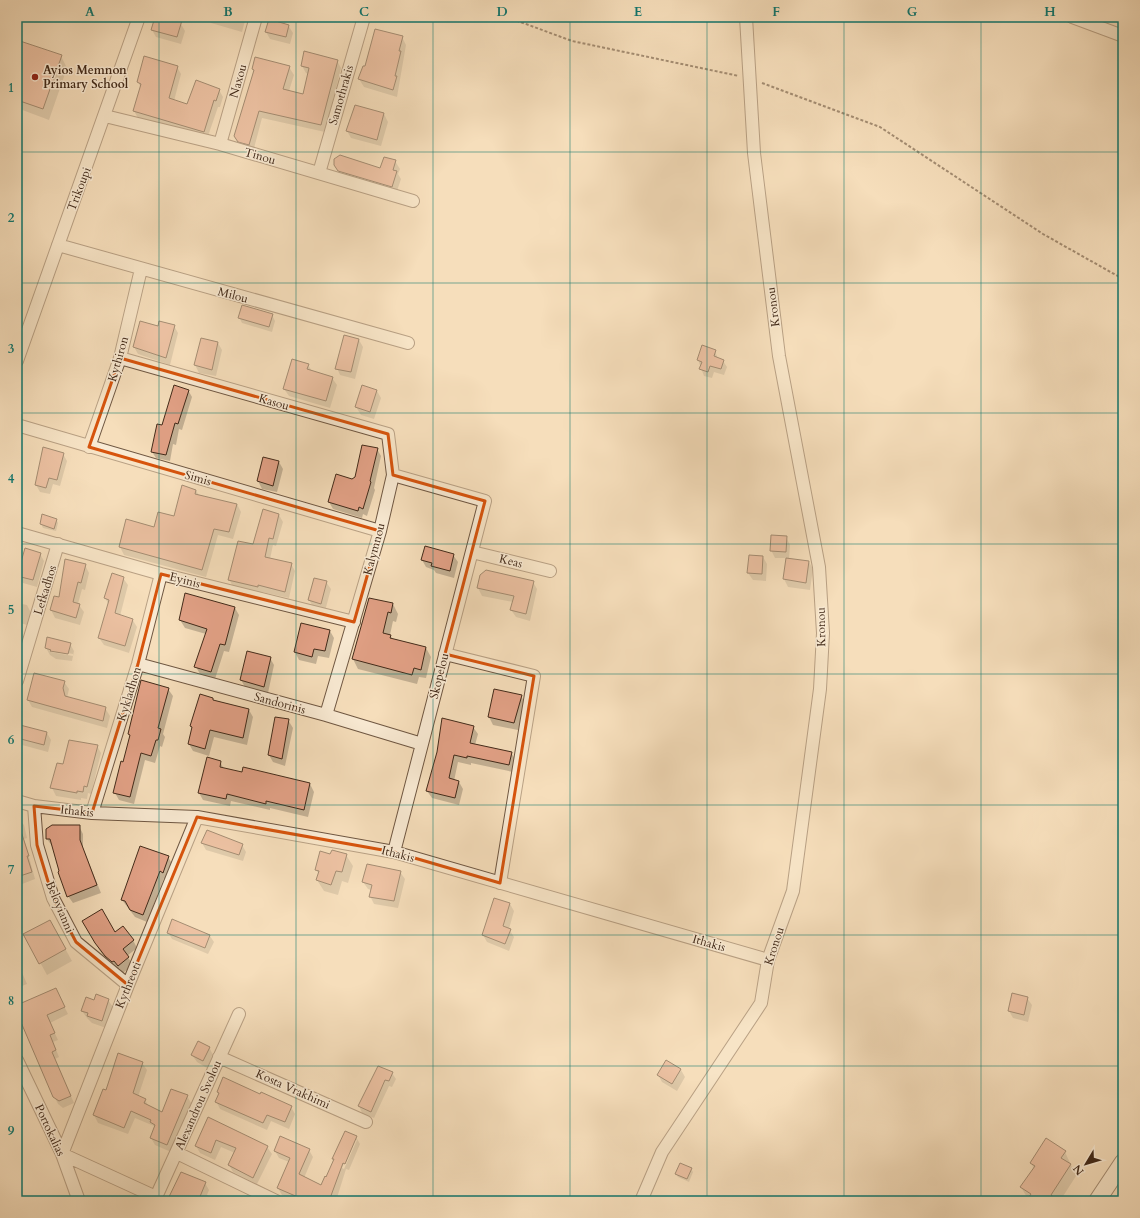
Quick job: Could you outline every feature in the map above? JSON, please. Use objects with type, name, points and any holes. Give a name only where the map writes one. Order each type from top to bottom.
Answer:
[{"type":"main road","points":[[1097,1201],[1123,1162]]},
{"type":"street","name":"Trikoupi","points":[[17,361],[139,17]]},
{"type":"street","name":"Naxou","points":[[220,144],[256,17]]},
{"type":"street","name":"Samothrakis","points":[[319,173],[364,17]]},
{"type":"street","name":"Kronou","points":[[641,1201],[662,1152],[762,1003],[768,960],[793,891],[820,688],[823,633],[819,568],[779,356],[754,153],[746,17]]},
{"type":"street","points":[[1072,17],[1085,19],[1123,36]]},
{"type":"street","name":"Tinou","points":[[105,116],[220,144],[413,202]]},
{"type":"street","name":"Milou","points":[[58,245],[408,343]]},
{"type":"street","name":"Kythiron","points":[[89,446],[120,358],[141,269]]},
{"type":"street","name":"Kasou","points":[[120,358],[388,434],[393,475]]},
{"type":"street","name":"Simis","points":[[17,425],[380,531]]},
{"type":"street","name":"Skopelou","points":[[393,475],[485,501],[444,654],[394,852]]},
{"type":"street","name":"Kalymnou","points":[[326,715],[380,531],[393,475]]},
{"type":"street","name":"Eyinis","points":[[17,533],[161,574],[354,622]]},
{"type":"street","name":"Lefkadhos","points":[[17,681],[58,544]]},
{"type":"street","name":"Keas","points":[[472,552],[550,571]]},
{"type":"street","name":"Kykladhon","points":[[92,813],[138,664],[161,574]]},
{"type":"street","points":[[444,654],[534,676],[500,883]]},
{"type":"street","name":"Sandorinis","points":[[138,664],[326,715],[422,744]]},
{"type":"street","name":"Ithakis","points":[[17,801],[34,806],[92,813],[197,817],[394,852],[768,960]]},
{"type":"street","name":"Beloyianni","points":[[34,806],[37,845],[53,898],[76,942],[128,985]]},
{"type":"street","name":"Kythreoti","points":[[62,1154],[128,985],[197,817]]},
{"type":"street","name":"Alexandrou Svolou","points":[[62,1154],[156,1197],[239,1014]]},
{"type":"street","name":"Kosta Vrakhimi","points":[[219,1057],[366,1122]]},
{"type":"street","name":"Portokalias","points":[[17,1060],[62,1154],[79,1201]]},
{"type":"street","points":[[177,1153],[276,1201]]},
{"type":"path","points":[[507,17],[572,41],[750,79],[880,127],[1043,234],[1123,279]]},
{"type":"highlighted area","points":[[120,358],[388,434],[393,475],[485,501],[445,654],[534,676],[500,883],[394,852],[197,817],[128,985],[76,942],[53,898],[37,845],[34,806],[92,813],[138,664],[161,574],[354,622],[380,531],[89,447]]},
{"type":"building","points":[[155,17],[171,20],[172,17],[183,17],[177,37],[151,30]]},
{"type":"building","points":[[269,19],[289,25],[286,37],[265,32]]},
{"type":"building","points":[[375,29],[403,36],[395,76],[397,76],[393,90],[358,79],[363,66],[365,66]]},
{"type":"building","name":"Ayios Memnon Primary School","points":[[17,40],[62,55],[43,109],[17,100]]},
{"type":"building","points":[[304,51],[338,60],[321,125],[259,111],[249,145],[238,142],[234,136],[254,70],[252,69],[255,57],[290,66],[283,89],[303,94],[309,68],[301,66]]},
{"type":"building","points":[[144,56],[178,66],[169,98],[187,104],[196,80],[220,89],[216,101],[214,100],[204,132],[133,111],[141,84],[137,82]]},
{"type":"building","points":[[355,105],[384,113],[377,140],[346,131]]},
{"type":"building","points":[[340,155],[380,168],[384,157],[396,160],[393,170],[397,171],[392,187],[338,171],[334,165],[334,159]]},
{"type":"building","points":[[242,305],[273,314],[269,327],[238,318]]},
{"type":"building","points":[[140,321],[158,326],[159,321],[175,325],[166,358],[133,347]]},
{"type":"building","points":[[344,335],[359,339],[351,372],[335,369]]},
{"type":"building","points":[[201,338],[218,342],[212,370],[194,365]]},
{"type":"building","points":[[702,345],[716,350],[714,356],[724,360],[721,369],[710,366],[708,372],[699,369],[702,362],[697,360]]},
{"type":"building","points":[[292,359],[309,364],[307,369],[333,377],[326,401],[283,389]]},
{"type":"building","points":[[174,385],[189,390],[178,424],[175,423],[166,455],[151,452],[157,424],[162,425]]},
{"type":"building","points":[[362,385],[377,390],[370,412],[355,407]]},
{"type":"building","points":[[362,445],[378,448],[371,482],[363,509],[359,507],[358,511],[328,502],[336,474],[352,479],[355,477]]},
{"type":"building","points":[[43,447],[64,453],[57,480],[49,478],[46,488],[35,485]]},
{"type":"building","points":[[263,457],[279,461],[273,486],[257,481]]},
{"type":"building","points":[[182,485],[196,490],[195,494],[237,504],[229,532],[214,529],[202,570],[119,547],[126,519],[154,527],[158,512],[174,516]]},
{"type":"building","points":[[263,509],[279,514],[273,539],[269,538],[265,557],[292,563],[285,592],[258,585],[258,587],[228,580],[238,541],[253,544]]},
{"type":"building","points":[[42,514],[57,519],[54,529],[40,524]]},
{"type":"building","points":[[771,535],[787,536],[786,552],[770,551]]},
{"type":"building","points":[[425,546],[454,554],[450,571],[431,566],[432,563],[421,560]]},
{"type":"building","points":[[25,548],[41,553],[33,580],[17,576]]},
{"type":"building","points":[[749,555],[763,556],[762,574],[747,573]]},
{"type":"building","points":[[786,558],[809,561],[806,583],[783,579]]},
{"type":"building","points":[[65,559],[86,564],[81,583],[78,582],[73,602],[80,604],[76,618],[50,610],[54,596],[59,597]]},
{"type":"building","points":[[486,570],[534,581],[526,614],[510,610],[514,596],[477,588],[480,575]]},
{"type":"building","points":[[112,573],[124,577],[115,613],[133,619],[125,646],[98,638],[109,600],[104,598]]},
{"type":"building","points":[[314,578],[327,581],[321,604],[308,600]]},
{"type":"building","points":[[185,593],[235,607],[225,645],[220,644],[211,672],[194,667],[207,629],[179,620]]},
{"type":"building","points":[[369,598],[393,603],[391,613],[388,612],[383,633],[391,635],[390,638],[426,647],[421,670],[414,668],[412,675],[352,659]]},
{"type":"building","points":[[301,623],[330,630],[325,651],[314,649],[312,657],[294,652]]},
{"type":"building","points":[[47,637],[71,643],[68,654],[50,651],[51,650],[45,648]]},
{"type":"building","points":[[247,651],[271,657],[264,687],[240,680]]},
{"type":"building","points":[[34,673],[65,681],[63,688],[65,696],[106,707],[103,721],[27,700]]},
{"type":"building","points":[[141,680],[169,688],[158,728],[161,729],[158,740],[156,740],[151,756],[141,753],[130,797],[113,793],[121,761],[123,762],[130,735],[128,734]]},
{"type":"building","points":[[494,689],[522,695],[514,723],[488,717]]},
{"type":"building","points":[[200,694],[213,698],[213,700],[249,709],[243,738],[210,730],[205,749],[188,744],[192,727],[190,726]]},
{"type":"building","points":[[275,717],[289,719],[282,759],[268,755]]},
{"type":"building","points":[[442,718],[474,726],[470,743],[512,752],[509,765],[467,756],[467,758],[454,755],[449,778],[459,781],[455,798],[426,791],[437,752]]},
{"type":"building","points":[[20,725],[47,732],[44,745],[17,738]]},
{"type":"building","points":[[69,740],[98,745],[87,787],[84,786],[83,792],[77,791],[77,793],[50,788],[57,763],[63,764]]},
{"type":"building","points":[[207,757],[221,761],[220,767],[242,772],[243,767],[310,783],[304,810],[266,801],[266,804],[227,794],[226,799],[198,793]]},
{"type":"building","points":[[19,825],[29,856],[27,856],[32,872],[17,877],[17,826]]},
{"type":"building","points":[[52,825],[80,825],[80,840],[97,885],[67,897],[58,872],[59,871],[50,839],[46,839],[46,829]]},
{"type":"building","points":[[207,830],[243,844],[239,855],[201,843]]},
{"type":"building","points":[[140,846],[169,856],[163,873],[160,871],[143,915],[130,910],[125,901],[121,900]]},
{"type":"building","points":[[332,850],[347,854],[342,872],[336,871],[331,885],[316,880],[319,871],[315,870],[320,851],[330,854]]},
{"type":"building","points":[[367,864],[401,871],[394,901],[369,897],[372,885],[362,882]]},
{"type":"building","points":[[494,898],[510,903],[503,926],[511,929],[505,944],[482,935]]},
{"type":"building","points":[[102,909],[115,932],[123,926],[134,940],[123,949],[129,957],[118,966],[114,961],[112,962],[105,956],[95,943],[82,921]]},
{"type":"building","points":[[172,919],[210,935],[205,948],[167,933]]},
{"type":"building","points":[[50,920],[66,949],[39,964],[23,934]]},
{"type":"building","points":[[56,988],[65,1007],[47,1015],[55,1033],[50,1035],[56,1050],[52,1052],[71,1096],[59,1101],[53,1097],[20,1020],[17,1021],[17,1005]]},
{"type":"building","points":[[1012,993],[1028,997],[1024,1015],[1008,1011]]},
{"type":"building","points":[[96,994],[109,999],[102,1021],[87,1016],[88,1013],[81,1011],[86,997],[94,1000]]},
{"type":"building","points":[[198,1041],[210,1047],[203,1061],[191,1055]]},
{"type":"building","points":[[118,1053],[143,1062],[133,1093],[146,1099],[144,1103],[162,1112],[171,1089],[188,1095],[167,1145],[150,1138],[155,1125],[150,1122],[151,1120],[131,1111],[124,1128],[93,1115],[103,1089],[106,1090]]},
{"type":"building","points":[[666,1060],[681,1069],[672,1084],[657,1075]]},
{"type":"building","points":[[378,1066],[393,1072],[389,1081],[385,1080],[371,1112],[358,1106]]},
{"type":"building","points":[[223,1077],[260,1094],[261,1092],[292,1106],[285,1122],[267,1115],[263,1123],[215,1102]]},
{"type":"building","points":[[208,1117],[268,1146],[253,1178],[228,1165],[236,1148],[216,1140],[211,1153],[195,1146]]},
{"type":"building","points":[[345,1131],[357,1136],[345,1164],[343,1163],[329,1201],[307,1201],[277,1188],[290,1158],[274,1151],[280,1136],[310,1149],[299,1174],[321,1185],[334,1159],[332,1159]]},
{"type":"building","points":[[1046,1138],[1066,1151],[1061,1158],[1071,1164],[1051,1195],[1059,1201],[1026,1201],[1031,1194],[1020,1187],[1035,1166],[1030,1163]]},
{"type":"building","points":[[680,1163],[692,1168],[687,1179],[675,1174]]},
{"type":"building","points":[[181,1172],[206,1182],[199,1199],[194,1197],[193,1201],[167,1201]]},
{"type":"place","name":"Ayios Memnon Primary School","points":[[35,77]]}]
